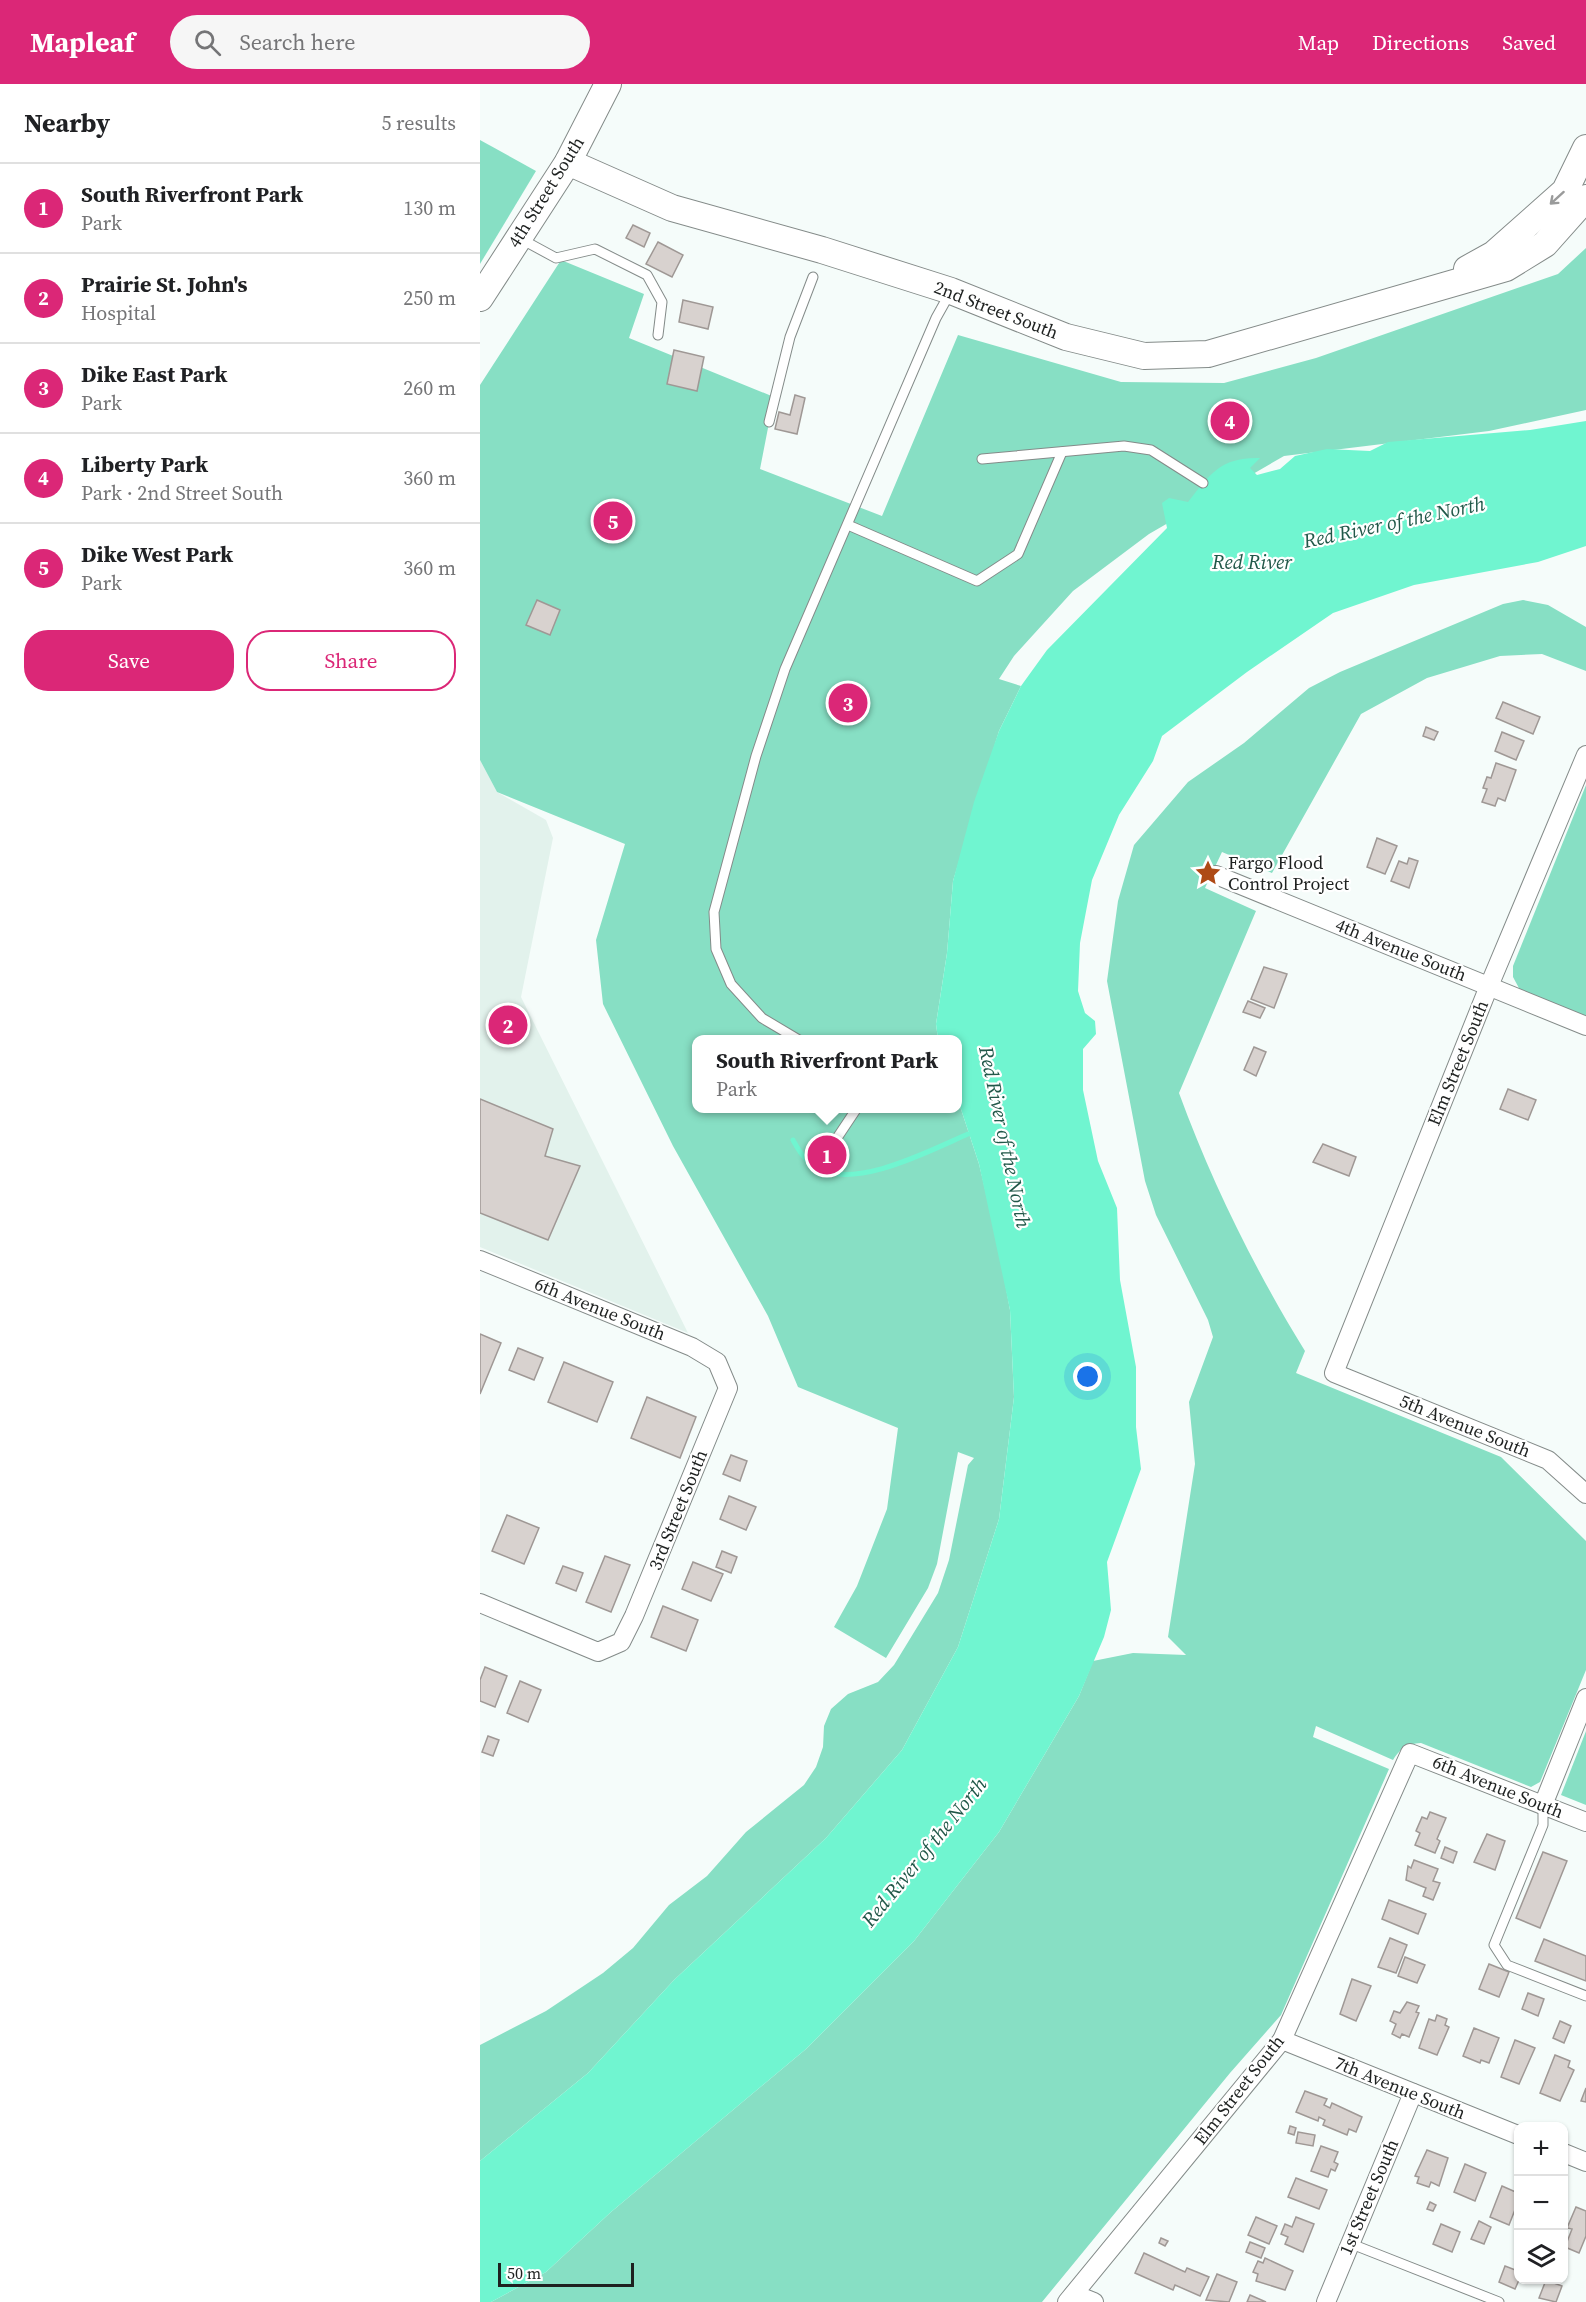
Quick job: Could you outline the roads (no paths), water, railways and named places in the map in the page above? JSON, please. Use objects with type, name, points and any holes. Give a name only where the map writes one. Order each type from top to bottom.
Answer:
[{"type":"street","name":"4th Street South","points":[[480,298],[568,162],[608,84]]},
{"type":"street","name":"2nd Street South","points":[[1433,287],[1494,254],[1565,191],[1586,148]]},
{"type":"street","name":"2nd Street South","points":[[568,162],[672,207],[822,250],[951,291],[1066,337],[1144,356],[1208,354],[1306,328],[1433,287],[1506,268],[1545,244],[1586,198]]},
{"type":"street","name":"Elm Street South","points":[[1334,1373],[1489,986],[1586,755]]},
{"type":"street","name":"4th Avenue South","points":[[1216,875],[1586,1026]]},
{"type":"street","name":"6th Avenue South","points":[[480,1260],[692,1347],[717,1362]]},
{"type":"street","name":"3rd Street South","points":[[480,1603],[598,1652],[621,1642],[634,1616],[728,1388],[717,1362]]},
{"type":"street","name":"5th Avenue South","points":[[1334,1373],[1548,1460],[1586,1494]]},
{"type":"street","points":[[1543,1805],[1586,1698]]},
{"type":"street","name":"Elm Street South","points":[[1071,2298],[1282,2040],[1410,1753]]},
{"type":"street","name":"6th Avenue South","points":[[1410,1753],[1586,1822]]},
{"type":"street","name":"7th Avenue South","points":[[1282,2040],[1514,2133]]},
{"type":"street","name":"1st Street South","points":[[1326,2302],[1413,2093]]},
{"type":"street","points":[[1568,2155],[1586,2162]]},
{"type":"street","points":[[1071,2298],[1094,2302]]},
{"type":"lane","points":[[519,238],[556,258],[595,249],[647,275],[662,302],[658,335]]},
{"type":"lane","points":[[769,422],[790,337],[813,277]]},
{"type":"lane","points":[[791,1035],[762,1018],[731,984],[716,949],[714,912],[756,756],[785,669],[936,318],[951,291]]},
{"type":"lane","points":[[982,459],[1124,446],[1151,450],[1203,483]]},
{"type":"lane","points":[[848,525],[977,581],[1018,554],[1062,452]]},
{"type":"lane","points":[[837,1138],[854,1113]]},
{"type":"lane","points":[[1543,1805],[1543,1825],[1494,1945],[1507,1965],[1586,1996]]},
{"type":"lane","points":[[1349,2243],[1499,2302]]},
{"type":"water","name":"Red River","points":[[1586,421],[1586,546],[1538,562],[1414,585],[1333,613],[1247,672],[1162,736],[1153,761],[1119,815],[1092,880],[1080,943],[1078,991],[1085,1013],[1095,1021],[1096,1034],[1083,1049],[1083,1090],[1098,1161],[1117,1208],[1120,1280],[1136,1367],[1136,1427],[1141,1469],[1107,1562],[1111,1610],[1104,1637],[1079,1696],[999,1832],[914,1941],[806,2049],[611,2212],[546,2272],[491,2302],[480,2302],[480,2161],[588,2073],[674,1980],[826,1838],[902,1750],[958,1647],[999,1519],[1014,1397],[1010,1310],[979,1164],[962,1112],[962,1035],[937,1035],[936,1024],[947,953],[953,881],[974,802],[999,731],[1021,686],[1047,650],[1167,528],[1162,503],[1169,498],[1188,502],[1211,475],[1226,464],[1247,458],[1260,458],[1250,468],[1257,475],[1280,469],[1295,456],[1327,449],[1370,451],[1388,442],[1530,430]]},
{"type":"waterway","points":[[793,1140],[800,1152],[817,1168],[833,1174],[852,1174],[872,1171],[914,1158],[968,1134]]},
{"type":"place","name":"Liberty Park","points":[[1230,421]]},
{"type":"place","name":"Dike West Park","points":[[613,521]]},
{"type":"place","name":"Dike East Park","points":[[848,703]]},
{"type":"place","name":"Fargo Flood Control Project","points":[[1208,873]]},
{"type":"place","name":"Prairie St. John's","points":[[508,1025]]},
{"type":"place","name":"South Riverfront Park","points":[[827,1155]]},
{"type":"water label","name":"Red River of the North","points":[[1394,522]]},
{"type":"water label","name":"Red River of the North","points":[[1005,1137]]},
{"type":"water label","name":"Red River of the North","points":[[924,1852]]}]
